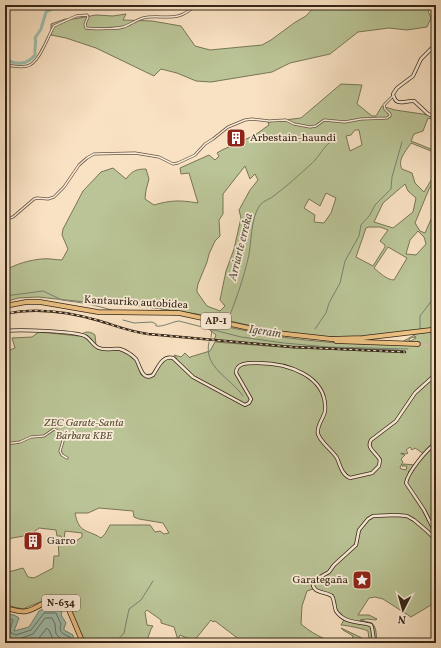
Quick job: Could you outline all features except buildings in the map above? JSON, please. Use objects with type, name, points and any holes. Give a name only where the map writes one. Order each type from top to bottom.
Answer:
[{"type":"highway","name":"Kantauriko autobidea","points":[[5,307],[18,303],[40,302],[108,313],[175,313],[273,332],[327,338],[363,338],[431,330]]},
{"type":"highway","name":"Kantauriko autobidea","points":[[5,307],[41,305],[108,315],[178,316],[297,338],[418,344]]},
{"type":"highway","name":"N-634","points":[[5,608],[27,611],[47,600],[60,602],[69,610],[83,643]]},
{"type":"main road","points":[[436,44],[421,59],[413,76],[395,90],[393,96],[399,103],[415,101],[428,114],[436,117]]},
{"type":"main road","points":[[5,331],[52,332],[84,336],[99,348],[120,349],[128,353],[136,359],[142,373],[147,377],[151,377],[164,358],[173,358],[194,378],[244,405],[249,404],[251,400],[236,373],[237,368],[241,365],[251,363],[271,363],[303,373],[315,382],[324,400],[325,412],[318,428],[318,434],[334,453],[345,475],[350,478],[371,474],[378,468],[380,460],[369,447],[371,439],[395,422],[415,394],[436,374]]},
{"type":"main road","points":[[436,443],[428,449],[407,478],[406,484],[424,510],[436,534]]},
{"type":"main road","points":[[375,643],[371,625],[350,622],[344,619],[336,610],[332,597],[329,594],[316,590],[313,586],[313,582],[330,572],[335,564],[356,545],[359,531],[368,519],[373,516],[397,515],[407,517],[427,531],[436,540]]},
{"type":"street","points":[[5,65],[18,67],[31,65],[37,58],[54,26],[77,16],[87,15],[88,17],[84,24],[86,28],[119,28],[144,18],[174,17],[188,11],[195,5]]},
{"type":"street","points":[[5,219],[13,217],[34,199],[48,199],[54,197],[64,187],[79,165],[94,154],[135,153],[159,157],[173,164],[195,155],[205,144],[213,140],[228,127],[248,119],[269,121],[286,120],[294,124],[311,127],[317,126],[324,120],[346,122],[361,119],[388,118],[390,114],[385,109],[384,105],[393,96]]},
{"type":"street","points":[[5,444],[20,442],[31,437],[44,436],[54,429],[63,434],[63,441],[60,451],[62,455],[67,458]]},
{"type":"green space","points":[[316,5],[426,5],[431,18],[427,27],[407,30],[389,28],[358,32],[330,54],[290,63],[272,72],[211,82],[196,81],[177,73],[161,69],[154,76],[96,48],[66,38],[51,35],[51,24],[65,19],[96,15],[113,16],[126,14],[123,20],[152,21],[181,26],[195,46],[210,50],[262,45],[306,16]]},
{"type":"green space","name":"ZEC Garate-Santa Bárbara KBE","points":[[341,84],[362,85],[357,104],[372,116],[376,116],[382,106],[395,110],[436,116],[436,120],[428,118],[423,131],[414,134],[411,141],[436,151],[436,153],[411,143],[401,159],[401,166],[402,169],[412,173],[415,183],[424,192],[436,172],[436,178],[429,189],[415,223],[420,231],[425,233],[436,208],[436,361],[432,368],[436,371],[436,609],[431,605],[411,617],[383,599],[375,597],[369,598],[358,615],[369,615],[377,619],[360,620],[372,623],[374,625],[378,643],[371,643],[368,631],[341,625],[344,620],[339,614],[333,599],[313,589],[307,591],[302,606],[301,624],[325,639],[339,642],[352,639],[353,636],[341,628],[362,638],[364,643],[244,643],[215,621],[213,622],[211,620],[194,641],[180,635],[178,640],[174,627],[161,623],[161,620],[147,610],[145,612],[147,625],[153,626],[146,643],[134,643],[135,640],[132,639],[131,643],[124,643],[125,640],[121,640],[116,643],[85,643],[70,608],[52,599],[45,600],[23,609],[5,605],[5,573],[23,568],[28,577],[34,578],[53,568],[54,556],[59,556],[58,541],[62,539],[61,536],[57,536],[56,530],[39,528],[30,535],[12,538],[5,542],[5,352],[15,348],[12,338],[32,337],[39,332],[79,336],[91,332],[95,335],[98,349],[123,351],[132,356],[141,375],[151,374],[166,358],[177,359],[174,355],[181,357],[185,353],[190,358],[210,351],[215,342],[294,348],[405,351],[288,346],[214,340],[216,335],[205,326],[205,323],[202,323],[202,321],[285,337],[347,343],[405,343],[411,341],[416,338],[415,336],[414,338],[409,339],[410,341],[402,342],[418,333],[431,329],[355,337],[325,337],[271,330],[197,314],[112,302],[85,302],[38,297],[18,298],[5,302],[5,270],[32,260],[62,260],[68,249],[62,235],[63,229],[83,191],[101,172],[113,168],[126,179],[134,171],[146,169],[149,179],[145,199],[154,205],[176,201],[198,203],[189,173],[181,174],[180,168],[209,155],[215,160],[219,156],[217,153],[255,135],[269,125],[268,122],[301,118]],"holes":[[[355,130],[359,130],[362,145],[350,151],[346,136],[351,135]],[[245,166],[250,179],[255,174],[258,180],[250,190],[239,210],[241,218],[234,249],[226,271],[220,300],[225,306],[220,311],[207,306],[197,292],[198,284],[209,254],[215,241],[220,236],[219,220],[223,214],[223,194]],[[405,184],[408,191],[416,198],[413,212],[393,228],[374,222],[383,203]],[[326,193],[336,198],[331,213],[324,223],[314,222],[315,215],[304,208],[309,199],[320,206]],[[380,227],[388,230],[380,241],[385,245],[385,247],[373,266],[356,257],[366,228]],[[418,231],[424,237],[426,244],[416,255],[406,254],[410,240]],[[388,247],[407,258],[394,280],[386,278],[374,268]],[[410,447],[412,450],[415,448],[424,454],[410,473],[408,472],[415,465],[403,464],[402,466],[407,466],[406,470],[401,469],[400,467],[403,462],[401,459],[405,455],[401,453],[408,453],[406,450]],[[99,508],[133,511],[134,517],[163,523],[169,533],[164,534],[160,531],[155,532],[150,525],[110,525],[101,538],[81,528],[75,513],[88,513]],[[65,531],[82,533],[82,537],[73,543],[68,543],[64,540]]]},
{"type":"water","points":[[43,609],[57,609],[62,612],[61,615],[66,623],[64,630],[73,635],[74,643],[5,643],[5,614],[14,615],[19,618],[14,631],[29,627],[39,611]]},
{"type":"waterway","points":[[5,58],[9,61],[17,63],[25,62],[32,58],[35,55],[35,38],[41,29],[46,12],[56,7],[66,5]]},
{"type":"waterway","name":"Arriarte erreka","points":[[228,320],[244,275],[254,217],[260,205],[293,180],[313,162],[327,144],[335,139]]},
{"type":"waterway","points":[[315,329],[326,313],[329,303],[340,283],[345,261],[359,236],[361,225],[370,215],[375,205],[391,189],[392,177],[402,142]]},
{"type":"waterway","name":"Igerain","points":[[5,296],[43,291],[62,300],[89,304],[112,310]]},
{"type":"waterway","name":"Igerain","points":[[420,329],[420,316],[436,295]]},
{"type":"waterway","name":"Igerain","points":[[123,320],[134,323],[152,322],[156,324],[156,326],[179,321],[241,337],[284,343],[328,347],[408,349]]},
{"type":"waterway","name":"Igerain","points":[[211,337],[212,330]]},
{"type":"waterway","points":[[209,342],[208,351],[214,366],[243,396]]},
{"type":"waterway","points":[[115,643],[124,633],[129,609],[141,600],[153,581]]},
{"type":"tunnel","points":[[418,344],[436,346]]},
{"type":"railway","points":[[5,314],[29,311],[65,313],[148,334],[292,347],[405,352]]},
{"type":"place","name":"Arbestain-haundi","points":[[236,138]]},
{"type":"place","name":"Garro","points":[[33,541]]},
{"type":"place","name":"Garategaña","points":[[362,580]]}]
